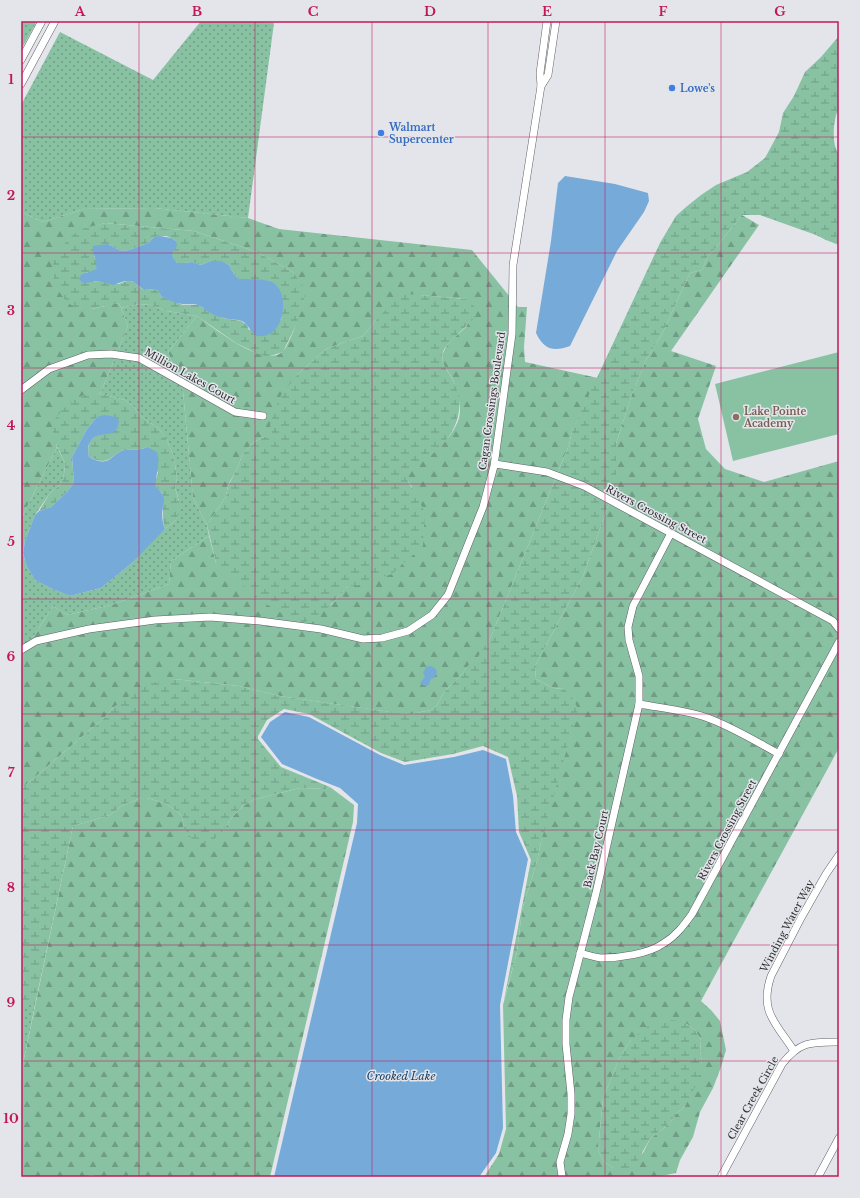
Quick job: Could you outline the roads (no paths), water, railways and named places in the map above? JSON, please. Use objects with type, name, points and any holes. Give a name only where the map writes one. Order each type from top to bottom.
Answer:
[{"type":"street","points":[[21,60],[42,21]]},
{"type":"street","points":[[21,84],[55,21]]},
{"type":"street","name":"Cagan Crossings Boulevard","points":[[21,650],[36,641],[89,628],[155,620],[194,618],[268,622],[321,629],[363,639],[382,638],[408,631],[432,615],[448,595],[484,507],[495,464],[512,334],[512,265],[541,86],[540,73],[547,21]]},
{"type":"street","points":[[541,86],[548,75],[556,21]]},
{"type":"street","name":"Million Lakes Court","points":[[21,390],[50,369],[88,355],[111,354],[139,358],[235,412],[263,416]]},
{"type":"street","name":"Rivers Crossing Street","points":[[495,464],[547,472],[584,486],[833,621],[839,629]]},
{"type":"street","name":"Back Bay Court","points":[[562,1177],[560,1162],[568,1134],[571,1114],[571,1094],[566,1044],[566,1020],[569,997],[599,878],[639,704],[639,676],[629,640],[628,627],[633,606],[671,533]]},
{"type":"street","name":"Rivers Crossing Street","points":[[580,953],[599,958],[628,955],[646,951],[663,944],[680,931],[692,914],[839,642]]},
{"type":"street","points":[[639,704],[706,717],[779,754]]},
{"type":"street","name":"Winding Water Way","points":[[794,1051],[774,1024],[768,1010],[766,1002],[768,984],[801,918],[826,874],[839,855]]},
{"type":"street","name":"Clear Creek Circle","points":[[721,1177],[782,1064],[794,1051],[810,1043],[839,1042]]},
{"type":"street","points":[[818,1177],[839,1138]]},
{"type":"water","points":[[565,176],[615,184],[648,193],[649,201],[644,212],[617,251],[570,346],[554,349],[542,343],[536,333],[551,241],[558,183]]},
{"type":"water","points":[[160,236],[171,238],[176,241],[177,246],[172,254],[177,263],[192,262],[201,265],[211,261],[221,261],[229,265],[239,279],[266,280],[276,285],[281,292],[283,301],[281,319],[277,327],[271,333],[259,336],[253,333],[242,321],[217,316],[198,305],[182,304],[172,301],[162,297],[155,289],[144,290],[132,281],[125,281],[113,285],[99,281],[83,283],[79,279],[81,275],[96,269],[93,246],[108,244],[121,251],[129,250],[148,243],[154,237]]},
{"type":"water","points":[[104,415],[116,417],[119,421],[117,428],[110,434],[100,435],[93,438],[88,446],[89,457],[107,461],[116,454],[125,450],[142,449],[147,447],[157,452],[158,465],[156,487],[162,493],[164,499],[162,515],[165,529],[132,563],[101,588],[70,596],[35,580],[27,567],[23,553],[25,541],[35,515],[39,511],[51,507],[74,483],[72,457],[87,429],[97,417]]},
{"type":"water","points":[[430,666],[435,668],[437,672],[434,678],[431,679],[428,686],[425,686],[420,683],[425,677],[423,673],[426,667]]},
{"type":"water","name":"Crooked Lake","points":[[285,712],[309,717],[380,755],[404,765],[454,757],[483,750],[506,759],[513,796],[516,832],[528,859],[500,1005],[503,1128],[496,1153],[479,1177],[274,1177],[357,823],[358,804],[340,788],[282,764],[261,737],[270,722]]},
{"type":"place","name":"Lowe's","points":[[672,88]]},
{"type":"place","name":"Walmart Supercenter","points":[[381,133]]},
{"type":"place","name":"Lake Pointe Academy","points":[[736,417]]}]
